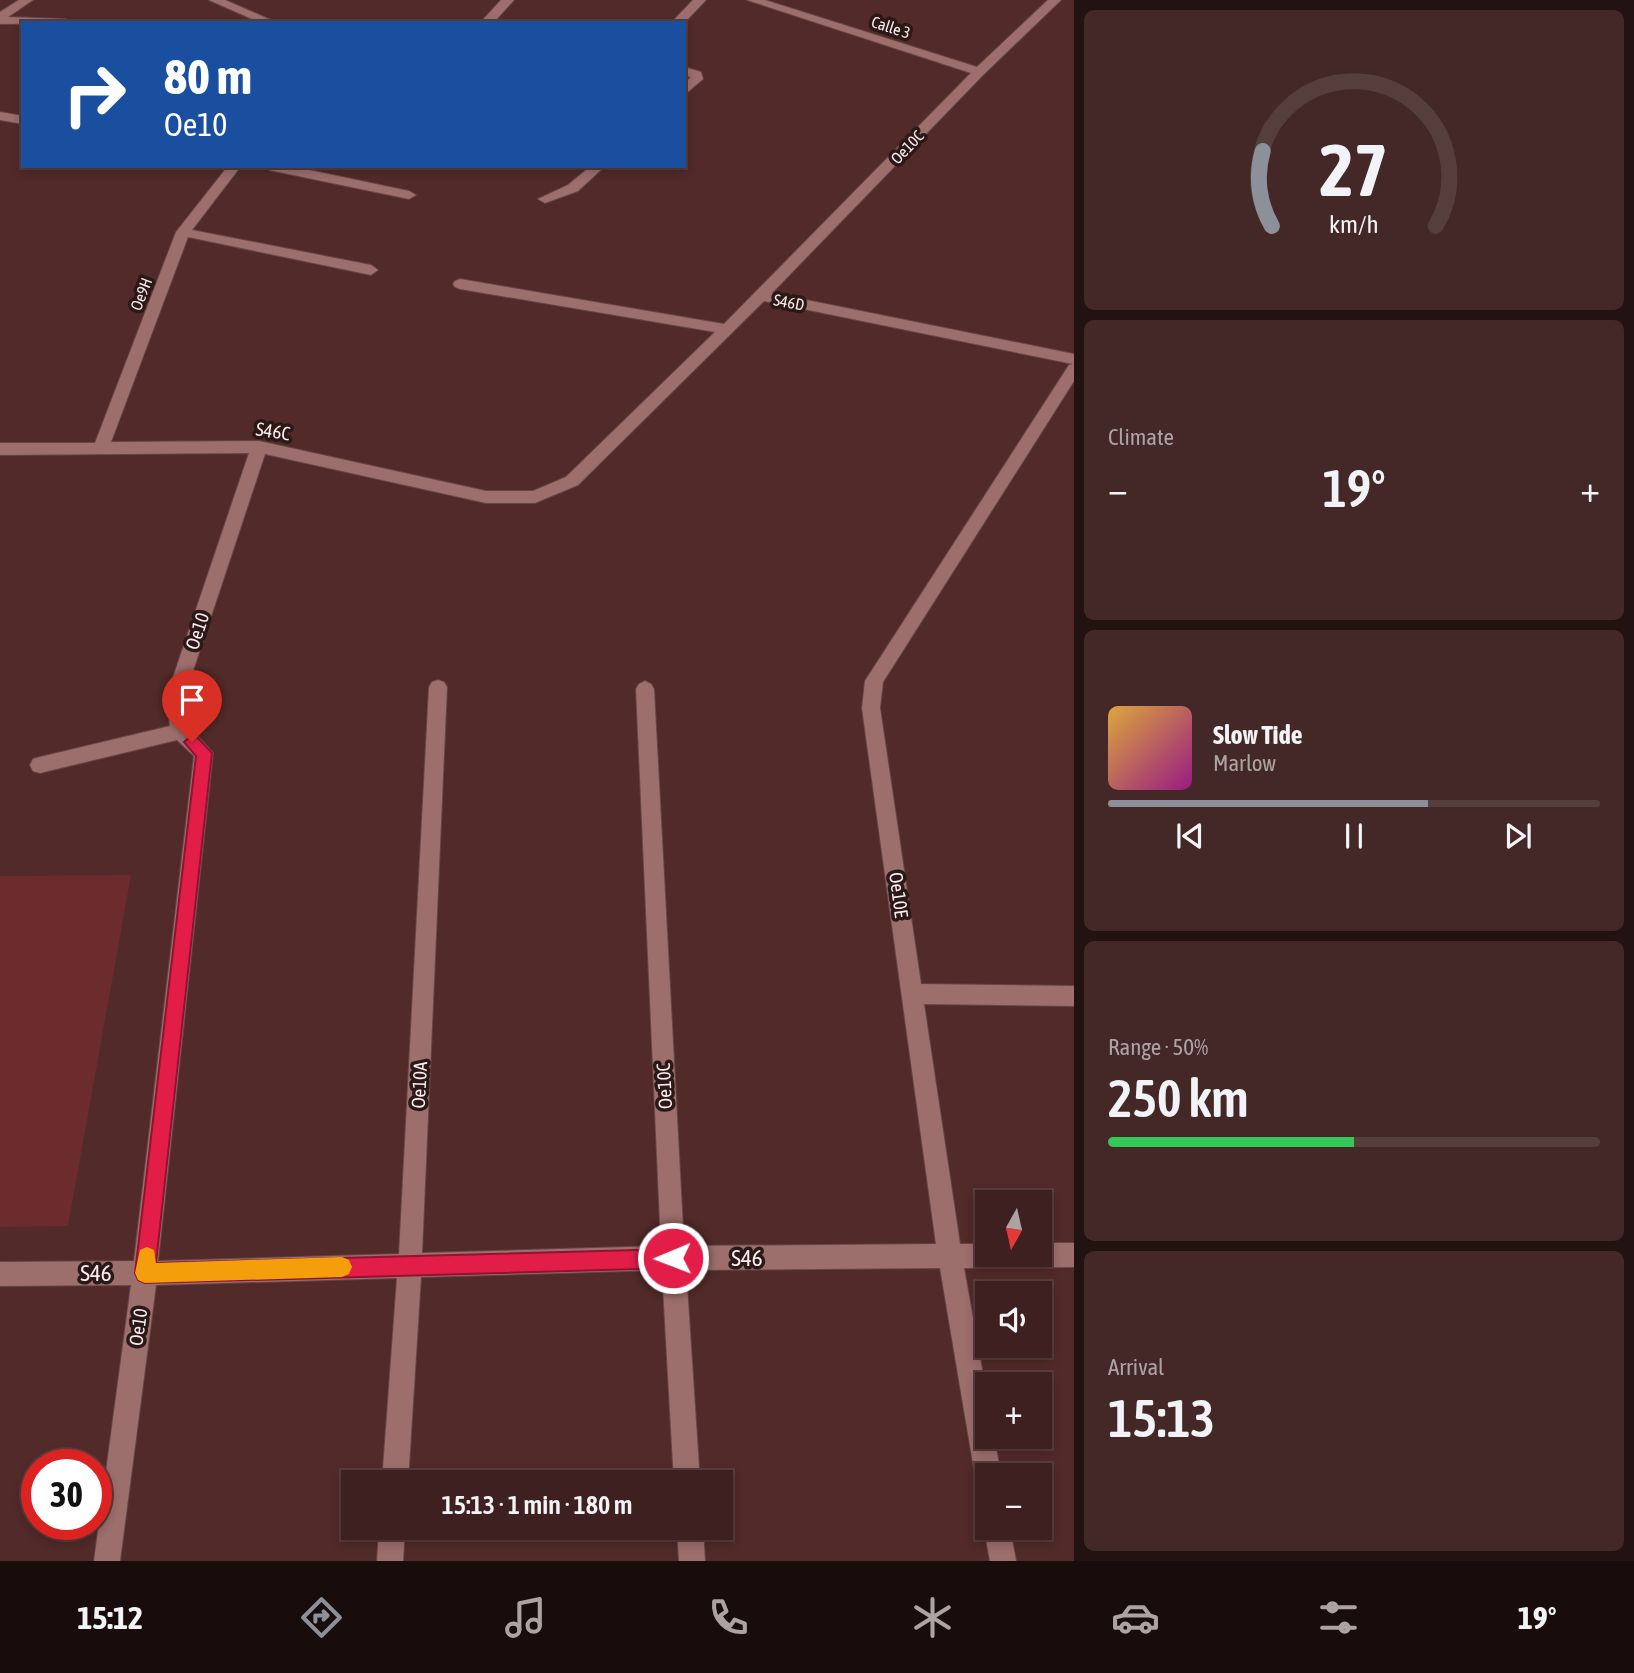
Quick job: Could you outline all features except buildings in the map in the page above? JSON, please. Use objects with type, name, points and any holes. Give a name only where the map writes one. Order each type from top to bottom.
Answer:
[{"type":"street","points":[[0,19],[27,0]]},
{"type":"street","points":[[215,0],[267,21]]},
{"type":"street","points":[[679,21],[700,0]]},
{"type":"street","name":"Calle 3","points":[[753,0],[979,72]]},
{"type":"street","name":"Oe10C","points":[[761,296],[979,72],[1055,0]]},
{"type":"street","points":[[488,21],[505,1]]},
{"type":"street","points":[[0,19],[32,21]]},
{"type":"street","points":[[686,72],[697,75],[697,79],[686,89]]},
{"type":"street","points":[[0,116],[21,120]]},
{"type":"street","name":"Oe9H","points":[[101,448],[183,232],[233,168]]},
{"type":"street","points":[[279,168],[409,195]]},
{"type":"street","points":[[545,199],[573,188],[597,168]]},
{"type":"street","points":[[183,232],[371,270]]},
{"type":"street","points":[[460,284],[726,329]]},
{"type":"street","name":"S46D","points":[[535,497],[572,481],[761,296],[1074,359]]},
{"type":"street","name":"Oe10E","points":[[986,1463],[950,1256],[872,708],[874,681],[1074,369]]},
{"type":"street","name":"S46C","points":[[0,449],[259,447],[486,496],[535,497]]},
{"type":"street","name":"Oe10","points":[[107,1561],[145,1273],[204,753],[180,731],[175,698],[259,447]]},
{"type":"street","name":"Oe10A","points":[[397,1470],[410,1265],[438,687]]},
{"type":"street","name":"Oe10C","points":[[645,689],[686,1470]]},
{"type":"street","points":[[40,765],[180,731]]},
{"type":"street","points":[[913,994],[1074,996]]},
{"type":"street","name":"S46","points":[[0,1274],[145,1273],[673,1258],[1074,1255]]},
{"type":"street","points":[[390,1561],[391,1540]]},
{"type":"street","points":[[691,1540],[692,1561]]},
{"type":"street","points":[[999,1540],[1003,1561]]},
{"type":"shaded area","points":[[131,875],[68,1226],[0,1227],[0,876]]},
{"type":"slow traffic","points":[[147,1257],[145,1273],[342,1267]]},
{"type":"route","points":[[192,742],[204,753],[145,1273],[673,1258]]}]
